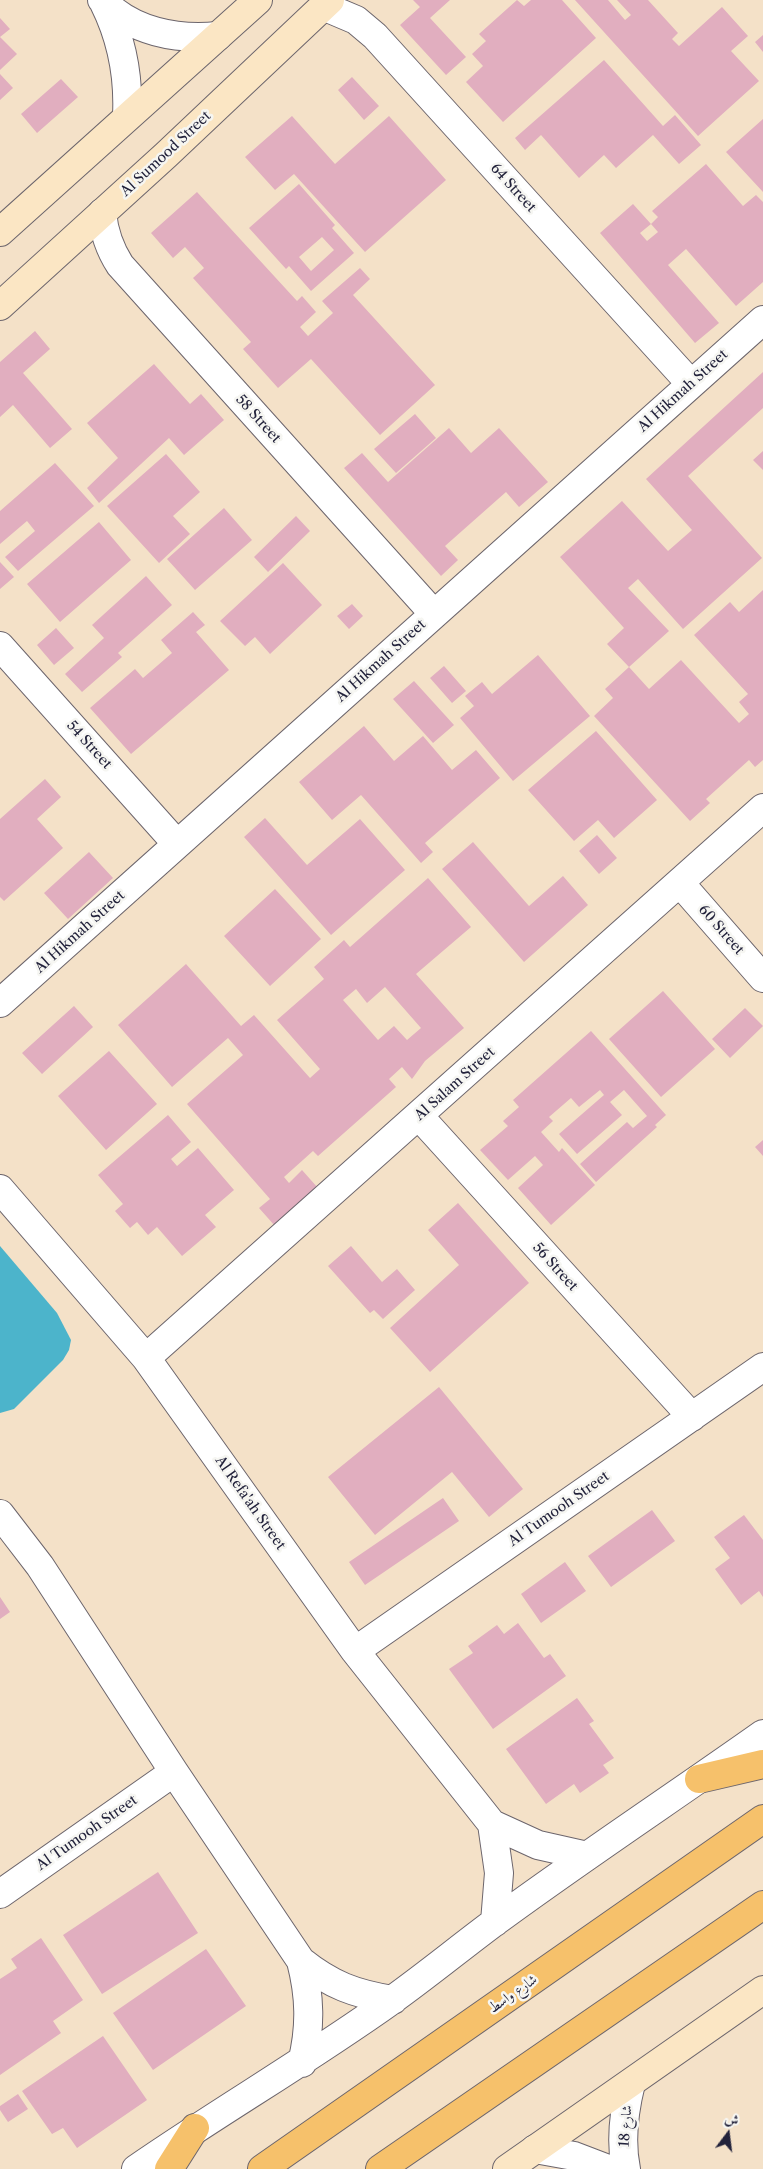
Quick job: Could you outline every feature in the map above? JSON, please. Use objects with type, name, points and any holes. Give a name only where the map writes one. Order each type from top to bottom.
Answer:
[{"type":"highway","points":[[698,1780],[763,1764]]},
{"type":"highway","name":"شارع واسط","points":[[262,2169],[763,1819]]},
{"type":"highway","points":[[380,2169],[763,1905]]},
{"type":"highway","points":[[169,2169],[195,2128]]},
{"type":"street","points":[[0,232],[258,0]]},
{"type":"street","points":[[103,1],[138,25],[158,33],[178,37],[218,36]]},
{"type":"street","points":[[103,1],[113,20],[124,58],[127,77],[127,116]]},
{"type":"street","name":"Al Sumood Street","points":[[0,306],[327,3]]},
{"type":"street","name":"64 Street","points":[[327,3],[356,20],[375,36],[691,384]]},
{"type":"street","name":"58 Street","points":[[102,213],[104,230],[111,251],[120,265],[434,614]]},
{"type":"street","name":"Al Hikmah Street","points":[[0,1003],[763,320]]},
{"type":"street","name":"54 Street","points":[[0,646],[177,844]]},
{"type":"street","name":"Al Salam Street","points":[[146,1358],[763,808]]},
{"type":"street","name":"60 Street","points":[[680,883],[763,978]]},
{"type":"street","name":"56 Street","points":[[419,1116],[692,1417]]},
{"type":"street","name":"Al Refa'ah Street","points":[[0,1189],[146,1358],[355,1651],[492,1824],[538,1845],[587,1856]]},
{"type":"street","name":"Al Tumooh Street","points":[[355,1651],[763,1367]]},
{"type":"street","points":[[0,1514],[40,1566],[174,1772],[301,1961],[321,1976],[343,1988],[368,1996],[393,2000]]},
{"type":"street","points":[[136,2169],[195,2128],[302,2063],[393,2000],[495,1922],[763,1734]]},
{"type":"street","name":"Al Tumooh Street","points":[[0,1894],[174,1772]]},
{"type":"street","points":[[492,1824],[499,1873],[495,1922]]},
{"type":"street","points":[[301,1961],[307,1986],[310,2012],[308,2038],[302,2063]]},
{"type":"street","points":[[507,2169],[763,1990]]},
{"type":"street","name":"شارع 18","points":[[626,2169],[623,2141],[624,2122],[632,2083]]},
{"type":"street","points":[[535,2149],[574,2156],[608,2169]]},
{"type":"water","points":[[0,1246],[57,1313],[71,1340],[69,1350],[63,1360],[14,1409],[0,1413]]},
{"type":"building","points":[[413,0],[450,0],[430,18],[466,57],[446,75],[400,25],[420,7]]},
{"type":"building","points":[[517,0],[524,6],[531,0],[562,0],[596,38],[503,122],[466,82],[483,66],[472,54],[486,41],[479,34]]},
{"type":"building","points":[[575,0],[608,0],[625,20],[631,15],[617,0],[648,0],[678,33],[672,39],[679,46],[722,7],[748,36],[731,51],[759,81],[698,136]]},
{"type":"building","points":[[0,18],[10,29],[0,37]]},
{"type":"building","points":[[763,35],[763,52],[755,42]]},
{"type":"building","points":[[0,37],[17,54],[0,70]]},
{"type":"building","points":[[604,60],[663,126],[675,115],[701,145],[679,164],[653,135],[616,168],[604,155],[579,178],[541,135],[525,150],[515,138]]},
{"type":"building","points":[[0,74],[13,88],[0,100]]},
{"type":"building","points":[[352,77],[379,106],[364,120],[338,90]]},
{"type":"building","points":[[61,79],[78,97],[37,133],[21,114]]},
{"type":"building","points":[[292,116],[335,164],[389,116],[446,180],[365,252],[294,174],[275,190],[245,157]]},
{"type":"building","points":[[763,119],[763,192],[726,152]]},
{"type":"building","points":[[706,164],[743,206],[756,195],[763,202],[763,282],[736,306],[686,249],[668,265],[719,323],[695,343],[600,233],[633,204],[651,224],[658,217],[652,211]],"holes":[[[651,224],[658,232],[647,241],[640,233]]]},
{"type":"building","points":[[299,184],[335,225],[332,228],[354,253],[311,291],[289,266],[286,269],[249,228]],"holes":[[[322,237],[334,250],[311,271],[299,257]]]},
{"type":"building","points":[[197,192],[297,301],[302,296],[316,312],[300,327],[308,336],[333,313],[322,301],[360,268],[370,279],[353,295],[435,385],[380,435],[311,359],[278,388],[243,349],[251,342],[193,278],[204,268],[185,247],[173,258],[151,233]]},
{"type":"building","points":[[35,331],[50,349],[23,373],[72,429],[50,448],[13,405],[0,417],[0,362]]},
{"type":"building","points":[[154,364],[190,404],[201,394],[224,420],[184,455],[169,438],[99,503],[87,488],[118,458],[87,423]]},
{"type":"building","points":[[763,372],[763,408],[688,476],[762,558],[683,629],[638,579],[628,588],[669,631],[629,667],[607,644],[624,628],[560,557],[622,501],[668,551],[692,530],[646,479]]},
{"type":"building","points":[[415,414],[436,438],[396,473],[374,449]]},
{"type":"building","points":[[449,428],[471,453],[499,428],[548,482],[519,507],[506,492],[445,546],[458,560],[441,576],[344,468],[362,453],[388,482]]},
{"type":"building","points":[[763,451],[763,470],[753,460]]},
{"type":"building","points":[[166,454],[200,492],[173,516],[190,534],[159,563],[107,506]]},
{"type":"building","points":[[55,463],[94,506],[18,571],[5,557],[35,531],[27,521],[0,544],[0,511]]},
{"type":"building","points":[[224,508],[252,540],[195,590],[167,559]]},
{"type":"building","points":[[296,516],[310,531],[268,572],[254,557]]},
{"type":"building","points":[[99,522],[131,560],[60,622],[27,584]]},
{"type":"building","points":[[0,562],[14,577],[0,589]]},
{"type":"building","points":[[283,563],[322,605],[270,654],[255,637],[245,646],[220,621]]},
{"type":"building","points":[[146,576],[172,605],[118,653],[122,657],[82,692],[65,674],[104,638],[92,625]]},
{"type":"building","points":[[763,590],[763,760],[755,767],[749,760],[706,799],[710,803],[690,821],[594,716],[613,698],[605,689],[629,667],[649,689],[681,660],[739,723],[749,714],[739,702],[748,694],[694,635],[730,602],[739,612]]},
{"type":"building","points":[[352,604],[363,616],[349,629],[337,616]]},
{"type":"building","points":[[193,612],[205,625],[196,632],[229,670],[131,754],[90,708],[135,669],[143,678],[172,653],[161,640]]},
{"type":"building","points":[[56,628],[74,648],[54,665],[37,645]]},
{"type":"building","points":[[538,655],[590,716],[513,781],[460,718],[474,706],[465,696],[482,682],[492,694]]},
{"type":"building","points":[[444,666],[466,691],[452,703],[430,678]]},
{"type":"building","points":[[414,681],[454,725],[433,743],[393,699]]},
{"type":"building","points":[[364,726],[394,761],[423,736],[452,770],[476,750],[500,778],[425,843],[433,852],[421,863],[361,795],[332,820],[299,782]]},
{"type":"building","points":[[596,731],[657,800],[614,838],[598,820],[574,841],[528,790]]},
{"type":"building","points":[[45,779],[61,797],[37,819],[63,848],[4,901],[0,897],[0,819]]},
{"type":"building","points":[[265,818],[307,865],[360,819],[405,870],[331,935],[244,837]]},
{"type":"building","points":[[597,835],[617,858],[599,874],[579,851]]},
{"type":"building","points":[[473,842],[529,906],[563,876],[588,905],[524,962],[442,869]]},
{"type":"building","points":[[89,852],[113,878],[68,919],[44,893]]},
{"type":"building","points":[[428,878],[471,927],[416,974],[464,1028],[425,1061],[412,1079],[402,1067],[389,1079],[396,1087],[318,1156],[313,1151],[284,1177],[289,1183],[302,1170],[318,1188],[275,1226],[259,1208],[270,1199],[187,1104],[243,1055],[228,1038],[172,1087],[118,1025],[186,964],[241,1026],[254,1015],[310,1078],[320,1069],[277,1020],[324,979],[314,967],[344,940],[350,947]],"holes":[[[385,987],[421,1028],[407,1040],[394,1026],[378,1040],[343,1000],[356,989],[367,1003]]]},
{"type":"building","points":[[275,889],[321,939],[270,986],[224,936]]},
{"type":"building","points":[[663,991],[715,1049],[661,1097],[609,1039]]},
{"type":"building","points":[[74,1006],[93,1027],[42,1074],[22,1053]]},
{"type":"building","points":[[745,1008],[763,1026],[730,1058],[712,1039]]},
{"type":"building","points":[[591,1031],[666,1115],[655,1125],[657,1127],[596,1182],[580,1164],[627,1122],[633,1128],[647,1116],[624,1090],[610,1102],[622,1115],[577,1154],[559,1134],[604,1095],[600,1090],[579,1107],[571,1098],[549,1117],[553,1121],[541,1132],[559,1152],[562,1148],[595,1185],[551,1225],[518,1188],[543,1165],[535,1156],[508,1180],[480,1150],[508,1126],[503,1121],[519,1107],[513,1100]]},
{"type":"building","points":[[109,1051],[157,1104],[106,1150],[58,1096]]},
{"type":"building","points":[[168,1115],[191,1142],[171,1159],[177,1166],[198,1148],[234,1190],[205,1215],[216,1227],[182,1256],[157,1227],[148,1235],[137,1222],[130,1228],[115,1211],[123,1204],[98,1175]]},
{"type":"building","points":[[763,1140],[763,1156],[755,1147]]},
{"type":"building","points":[[458,1203],[529,1283],[430,1372],[390,1328],[459,1265],[428,1230]]},
{"type":"building","points":[[351,1246],[382,1282],[397,1269],[415,1290],[383,1319],[374,1310],[370,1313],[328,1266]]},
{"type":"building","points":[[439,1387],[523,1489],[489,1517],[452,1472],[375,1535],[328,1477]]},
{"type":"building","points":[[443,1498],[459,1521],[365,1585],[349,1562]]},
{"type":"building","points":[[652,1510],[675,1541],[611,1587],[588,1556]]},
{"type":"building","points":[[744,1515],[763,1540],[763,1597],[759,1591],[741,1605],[715,1569],[730,1558],[714,1537]]},
{"type":"building","points":[[565,1562],[586,1591],[541,1623],[521,1594]]},
{"type":"building","points":[[0,1597],[10,1612],[0,1619]]},
{"type":"building","points":[[518,1623],[544,1658],[550,1654],[566,1676],[493,1729],[449,1669],[473,1653],[468,1646],[497,1625],[504,1634]]},
{"type":"building","points":[[577,1698],[594,1721],[589,1724],[614,1758],[603,1765],[609,1773],[580,1793],[574,1784],[546,1804],[506,1749]]},
{"type":"building","points":[[158,1872],[198,1933],[102,1994],[63,1935]]},
{"type":"building","points":[[41,1938],[83,2000],[53,2021],[61,2033],[0,2075],[0,1979],[17,1968],[11,1959]]},
{"type":"building","points":[[206,1949],[246,2006],[153,2070],[113,2013]]},
{"type":"building","points":[[103,2036],[147,2100],[77,2148],[63,2128],[52,2134],[22,2091]]},
{"type":"building","points":[[18,2094],[28,2109],[8,2122],[0,2110],[0,2106]]}]
